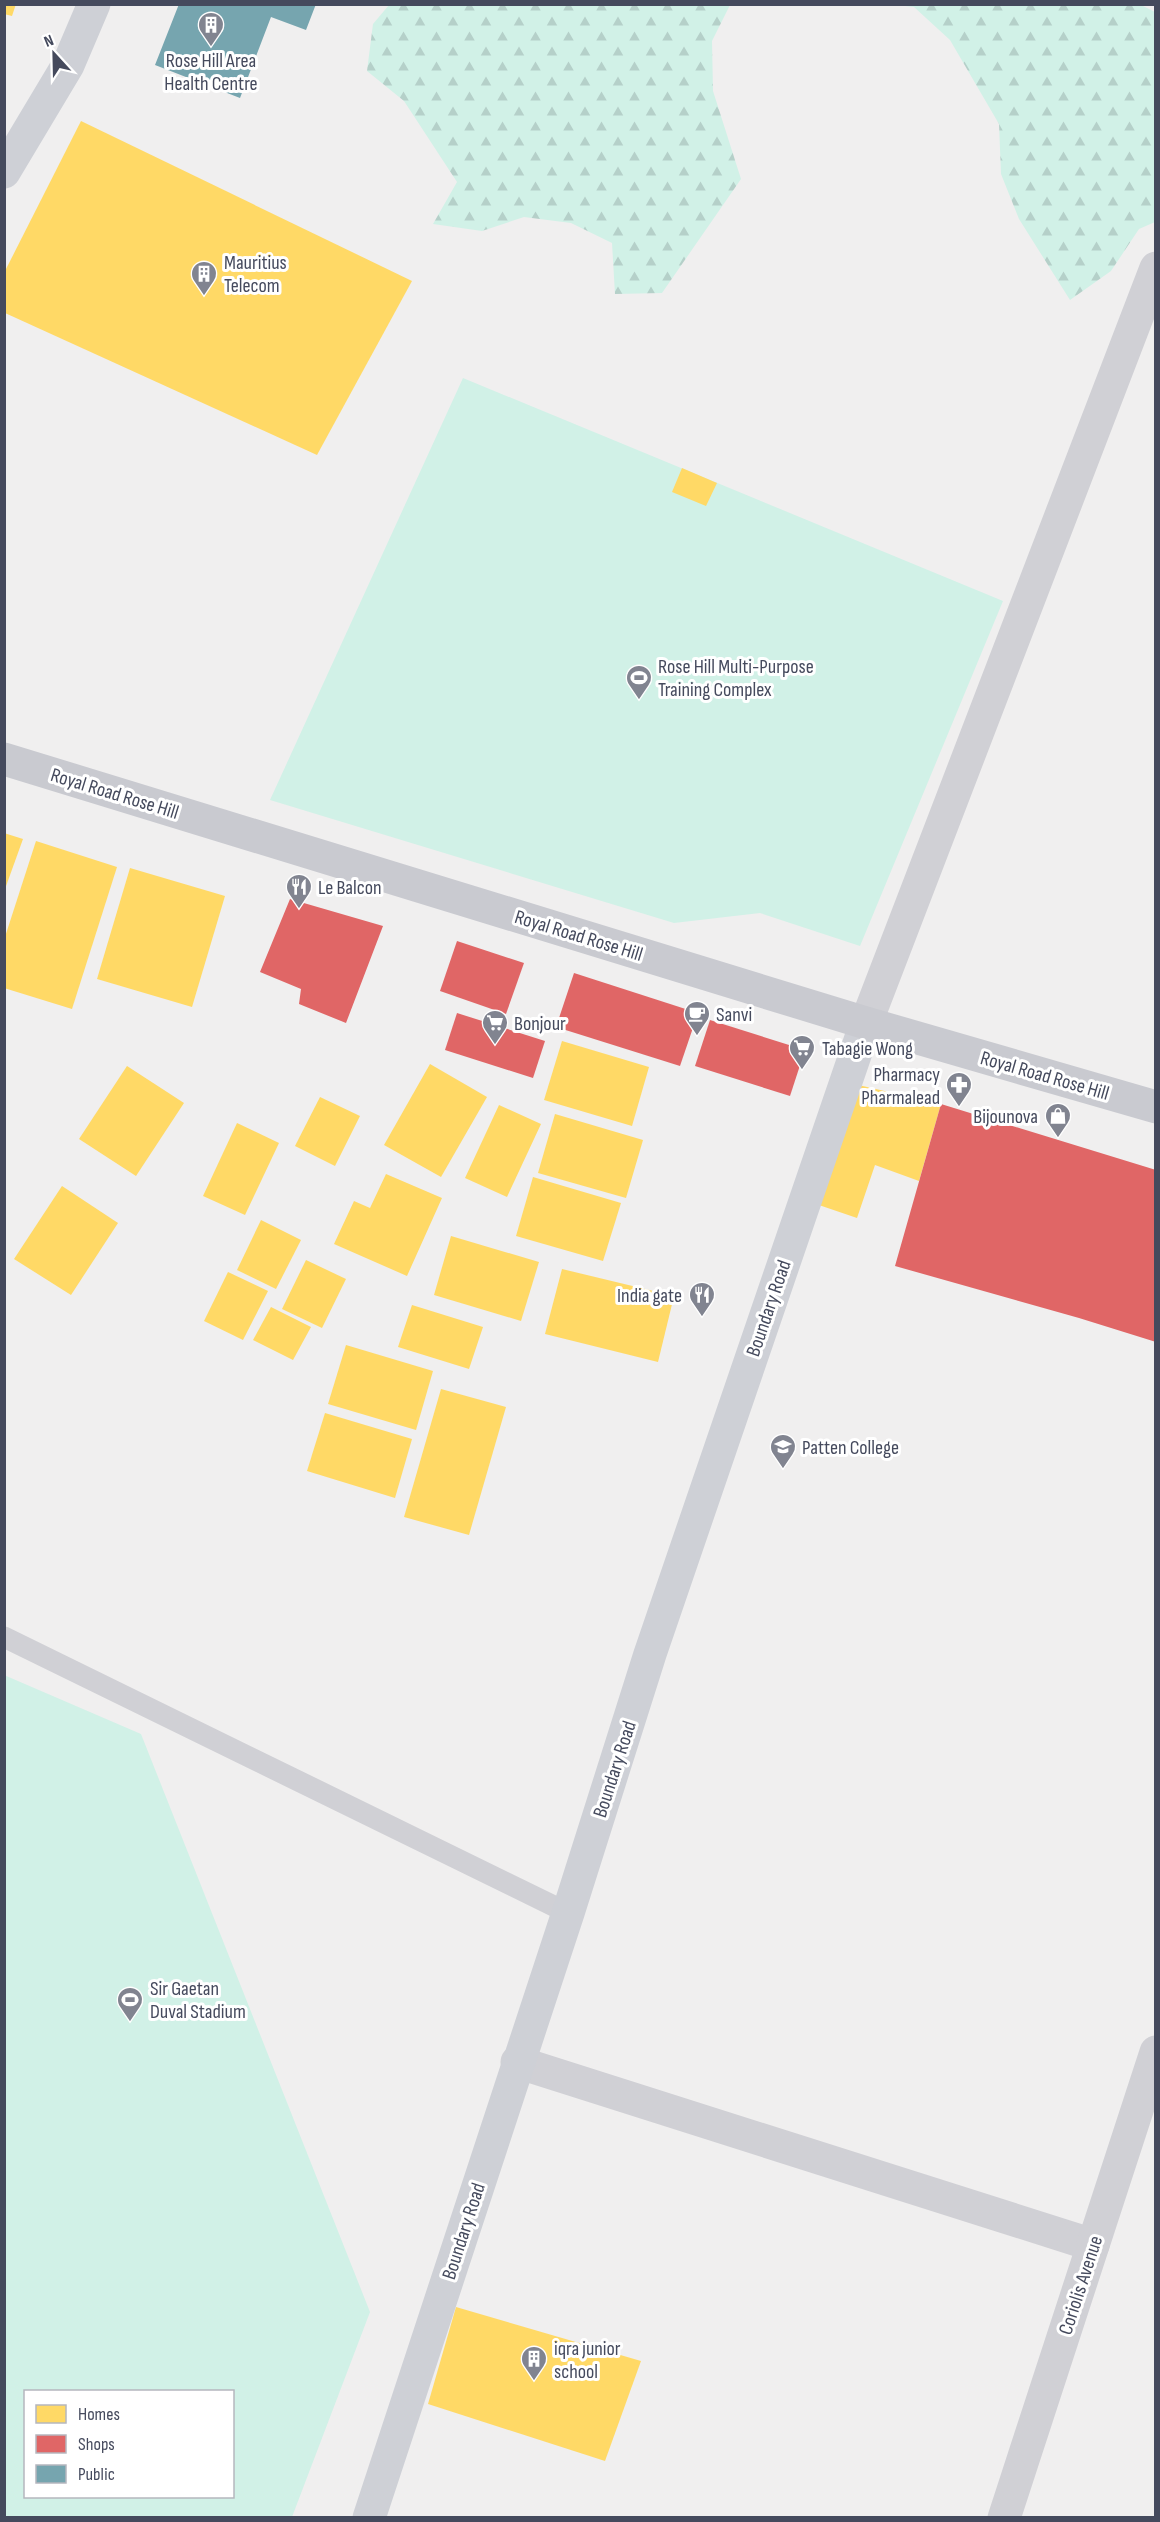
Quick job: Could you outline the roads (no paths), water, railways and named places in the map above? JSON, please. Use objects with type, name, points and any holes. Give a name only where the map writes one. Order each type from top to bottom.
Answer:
[{"type":"main road","points":[[4,172],[68,65],[94,4]]},
{"type":"main road","name":"Royal Road Rose Hill","points":[[4,759],[866,1023],[1155,1107]]},
{"type":"main road","name":"Boundary Road","points":[[369,2517],[517,2062],[568,1913],[654,1642],[866,1023]]},
{"type":"street","points":[[866,1023],[1155,268]]},
{"type":"street","name":"Coriolis Avenue","points":[[1004,2517],[1155,2052]]},
{"type":"street","points":[[517,2062],[1093,2244]]},
{"type":"lane","points":[[4,1637],[568,1913]]},
{"type":"place","name":"Rose Hill Area Health Centre","points":[[211,48]]},
{"type":"place","name":"Mauritius Telecom","points":[[204,297]]},
{"type":"place","name":"Rose Hill Multi-Purpose Training Complex","points":[[639,701]]},
{"type":"place","name":"Le Balcon","points":[[299,910]]},
{"type":"place","name":"Sanvi","points":[[697,1037]]},
{"type":"place","name":"Bonjour","points":[[495,1046]]},
{"type":"place","name":"Tabagie Wong","points":[[802,1071]]},
{"type":"place","name":"Pharmacy Pharmalead","points":[[959,1108]]},
{"type":"place","name":"Bijounova","points":[[1058,1139]]},
{"type":"place","name":"India gate","points":[[702,1318]]},
{"type":"place","name":"Patten College","points":[[783,1470]]},
{"type":"place","name":"Sir Gaetan Duval Stadium","points":[[130,2023]]},
{"type":"place","name":"iqra junior school","points":[[534,2382]]}]
